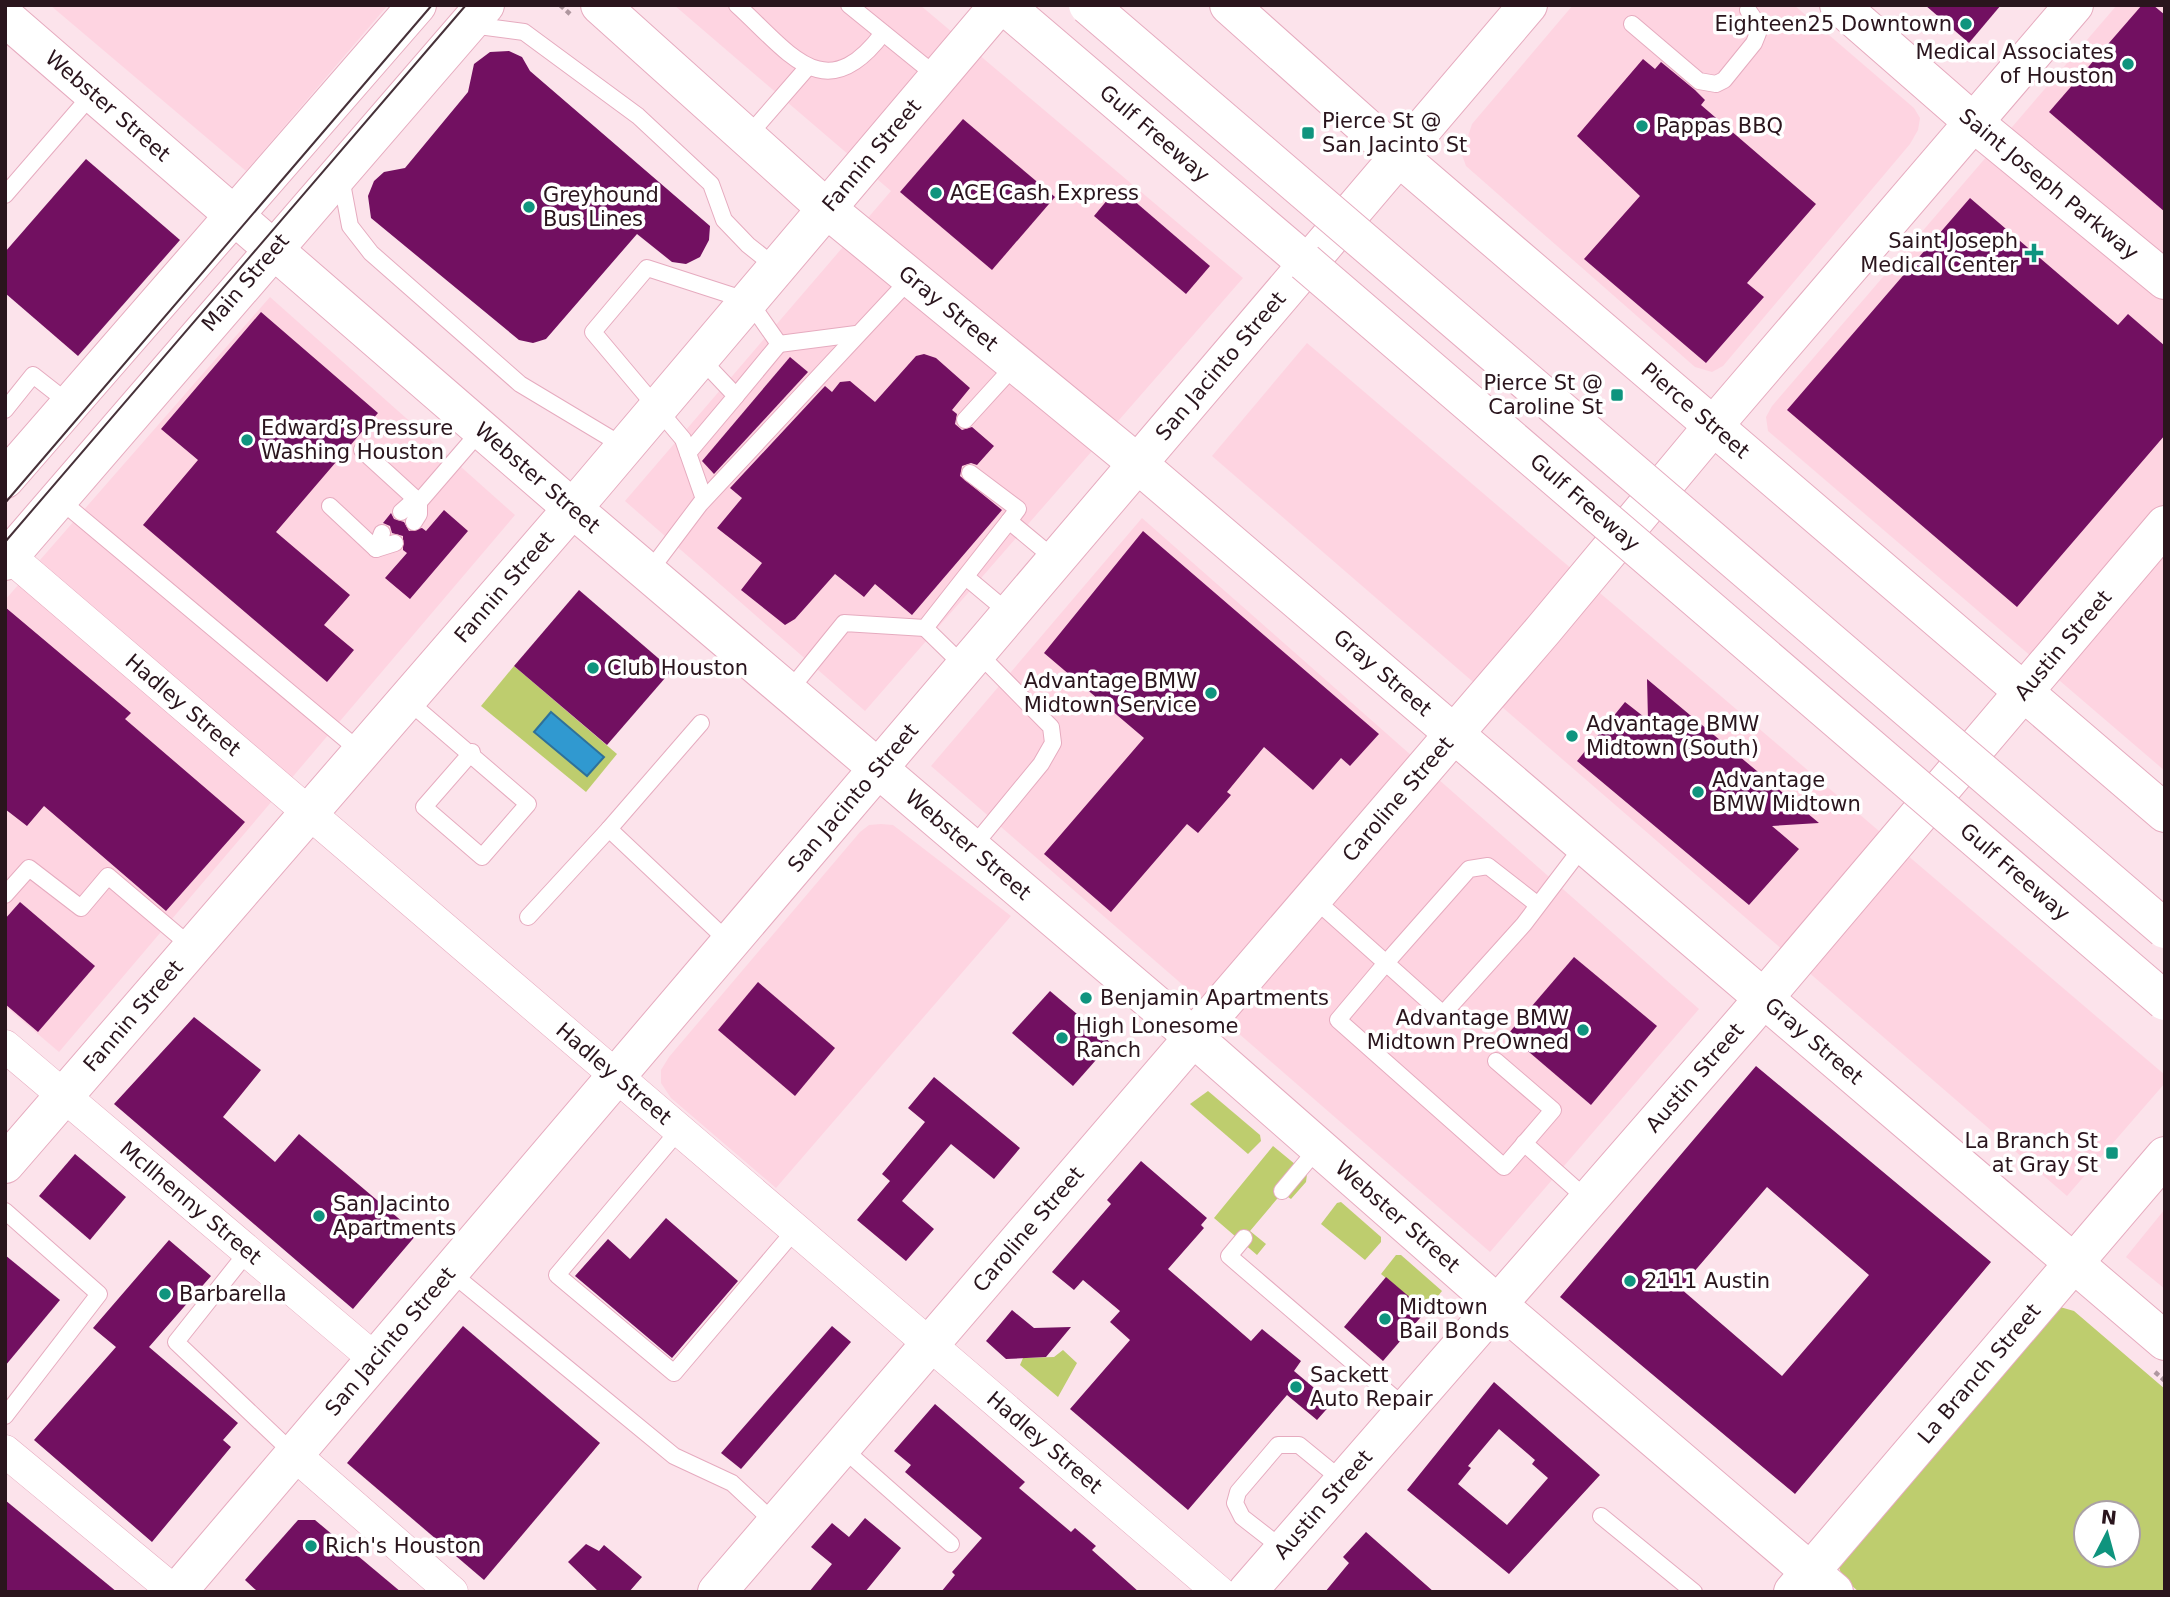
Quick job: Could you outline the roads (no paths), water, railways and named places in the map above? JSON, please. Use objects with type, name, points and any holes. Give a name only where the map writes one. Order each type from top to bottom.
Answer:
[{"type":"main road","points":[[5,479],[417,5]]},
{"type":"main road","name":"Gray Street","points":[[600,5],[827,209],[1138,464],[2165,1341]]},
{"type":"main road","name":"Fannin Street","points":[[5,1164],[625,447],[1002,5]]},
{"type":"main road","name":"Gulf Freeway","points":[[1002,5],[2165,1002]]},
{"type":"main road","points":[[1088,5],[2165,929]]},
{"type":"main road","name":"Pierce Street","points":[[1229,5],[1398,156],[2165,813]]},
{"type":"main road","name":"San Jacinto Street","points":[[176,1592],[296,1456],[449,1271],[1226,363],[1528,5]]},
{"type":"main road","name":"Saint Joseph Parkway","points":[[1839,5],[1973,122],[2165,280]]},
{"type":"main road","name":"Caroline Street","points":[[717,1592],[928,1343],[1454,734],[1714,425],[2074,5]]},
{"type":"main road","name":"Main Street","points":[[7,558],[60,500],[477,15]]},
{"type":"main road","name":"Webster Street","points":[[5,17],[276,248],[572,508],[1169,1016],[1812,1585]]},
{"type":"main road","name":"Austin Street","points":[[1247,1592],[1764,997],[2165,525]]},
{"type":"main road","name":"La Branch Street","points":[[1812,1585],[2074,1262],[2165,1156]]},
{"type":"street","name":"Hadley Street","points":[[7,558],[618,1075],[1219,1592]]},
{"type":"street","name":"McIlhenny Street","points":[[5,1046],[376,1360]]},
{"type":"street","points":[[5,1451],[176,1592]]},
{"type":"street","points":[[296,1456],[452,1592]]},
{"type":"lane","points":[[737,5],[807,68],[824,73],[851,66],[867,54],[883,33]]},
{"type":"lane","points":[[849,5],[939,78]]},
{"type":"lane","points":[[1632,24],[1699,81],[1716,84],[1724,80],[1754,43],[1758,33],[1757,23],[1748,10]]},
{"type":"lane","points":[[477,15],[524,32],[638,116],[711,184],[724,220],[748,245],[777,268]]},
{"type":"lane","points":[[747,137],[807,68]]},
{"type":"lane","points":[[5,195],[94,93]]},
{"type":"lane","points":[[340,174],[350,226],[370,253],[520,384],[625,447]]},
{"type":"lane","points":[[704,499],[682,439],[593,332],[648,268],[749,301],[779,344]]},
{"type":"lane","points":[[648,573],[704,499],[911,278]]},
{"type":"lane","points":[[688,453],[779,344],[856,334]]},
{"type":"lane","points":[[700,358],[736,396]]},
{"type":"lane","points":[[965,421],[1016,364]]},
{"type":"lane","points":[[5,410],[33,375],[72,405]]},
{"type":"lane","points":[[407,517],[419,514],[419,502],[482,429]]},
{"type":"lane","points":[[362,450],[419,502]]},
{"type":"lane","points":[[925,628],[1018,509],[970,473]]},
{"type":"lane","points":[[60,500],[362,752]]},
{"type":"lane","points":[[330,506],[376,549],[388,538]]},
{"type":"lane","points":[[1009,521],[1056,561]]},
{"type":"lane","points":[[966,577],[1010,614]]},
{"type":"lane","points":[[788,692],[845,623],[925,628],[971,660],[1051,727],[1053,743],[1041,764],[971,849]]},
{"type":"lane","points":[[407,700],[472,752],[528,804],[482,857],[424,807],[472,752]]},
{"type":"lane","points":[[527,917],[609,829],[701,723]]},
{"type":"lane","points":[[609,829],[730,943]]},
{"type":"lane","points":[[1312,897],[1443,1014],[1538,905],[1584,844]]},
{"type":"lane","points":[[1496,1061],[1553,1111],[1504,1167],[1338,1020],[1469,869],[1488,866],[1538,905]]},
{"type":"lane","points":[[5,895],[29,869],[81,908],[108,876],[193,948]]},
{"type":"lane","points":[[680,1129],[557,1275],[674,1373],[796,1229]]},
{"type":"lane","points":[[1524,1143],[1588,1200]]},
{"type":"lane","points":[[1282,1191],[1318,1148]]},
{"type":"lane","points":[[5,1210],[99,1294],[5,1416]]},
{"type":"lane","points":[[1244,1238],[1229,1256],[1406,1408]]},
{"type":"lane","points":[[249,1250],[176,1342],[296,1456]]},
{"type":"lane","points":[[449,1271],[674,1457],[732,1483],[775,1523]]},
{"type":"lane","points":[[1283,1549],[1242,1517],[1235,1503],[1238,1492],[1278,1445],[1299,1445],[1343,1480]]},
{"type":"lane","points":[[840,1446],[951,1544]]},
{"type":"lane","points":[[1601,1516],[1694,1592]]},
{"type":"water","points":[[551,712],[604,757],[587,776],[534,732]]},
{"type":"tram line","points":[[5,503],[432,5]]},
{"type":"tram line","points":[[5,542],[466,5]]},
{"type":"place","name":"Eighteen25 Downtown","points":[[1966,24]]},
{"type":"place","name":"Medical Associates of Houston","points":[[2128,64]]},
{"type":"place","name":"Pappas BBQ","points":[[1642,126]]},
{"type":"place","name":"Pierce St @ San Jacinto St","points":[[1308,133]]},
{"type":"place","name":"ACE Cash Express","points":[[936,193]]},
{"type":"place","name":"Greyhound Bus Lines","points":[[529,207]]},
{"type":"place","name":"Saint Joseph Medical Center","points":[[2034,253]]},
{"type":"place","name":"Pierce St @ Caroline St","points":[[1617,395]]},
{"type":"place","name":"Edward’s Pressure Washing Houston","points":[[247,440]]},
{"type":"place","name":"Club Houston","points":[[593,668]]},
{"type":"place","name":"Advantage BMW Midtown Service","points":[[1211,693]]},
{"type":"place","name":"Advantage BMW Midtown (South)","points":[[1572,736]]},
{"type":"place","name":"Advantage BMW Midtown","points":[[1698,792]]},
{"type":"place","name":"Benjamin Apartments","points":[[1086,998]]},
{"type":"place","name":"Advantage BMW Midtown PreOwned","points":[[1583,1030]]},
{"type":"place","name":"High Lonesome Ranch","points":[[1062,1038]]},
{"type":"place","name":"La Branch St at Gray St","points":[[2112,1153]]},
{"type":"place","name":"San Jacinto Apartments","points":[[319,1216]]},
{"type":"place","name":"2111 Austin","points":[[1630,1281]]},
{"type":"place","name":"Barbarella","points":[[165,1294]]},
{"type":"place","name":"Midtown Bail Bonds","points":[[1385,1319]]},
{"type":"place","name":"Sackett Auto Repair","points":[[1296,1387]]},
{"type":"place","name":"Rich's Houston","points":[[311,1546]]}]
